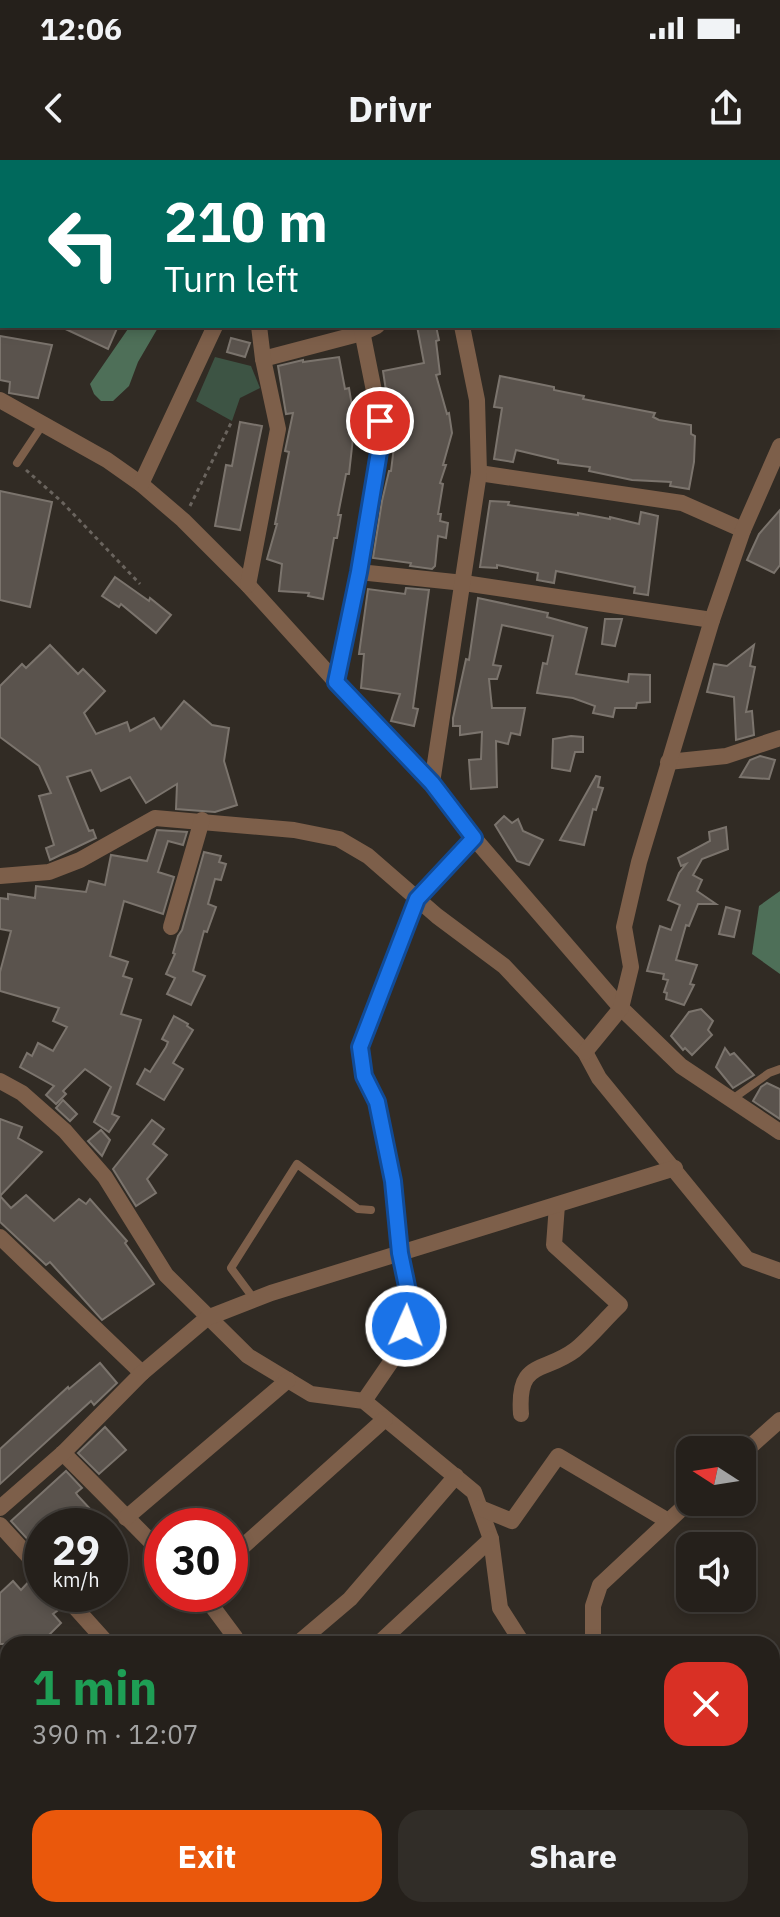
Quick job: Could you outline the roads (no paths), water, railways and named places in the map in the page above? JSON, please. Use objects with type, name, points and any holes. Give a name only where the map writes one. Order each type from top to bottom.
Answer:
[{"type":"street","points":[[141,484],[214,328]]},
{"type":"street","points":[[248,585],[278,429],[259,328]]},
{"type":"street","points":[[432,783],[479,473],[477,400],[462,328]]},
{"type":"street","points":[[263,359],[362,330],[381,440],[359,572],[336,682]]},
{"type":"street","points":[[0,400],[107,460],[183,520],[248,585],[432,783],[474,838],[621,1008],[681,1066],[780,1132]]},
{"type":"street","points":[[585,1052],[621,1008],[631,967],[624,927],[639,862],[712,620],[743,530],[780,446]]},
{"type":"street","points":[[479,473],[682,503],[743,530]]},
{"type":"street","points":[[359,572],[464,583],[712,620]]},
{"type":"street","points":[[668,762],[726,756],[780,738]]},
{"type":"street","points":[[0,876],[49,872],[80,860],[155,818],[294,830],[339,839],[368,856],[417,899],[504,966],[585,1052],[599,1078],[747,1259],[780,1271]]},
{"type":"street","points":[[171,927],[202,820]]},
{"type":"street","points":[[364,1401],[397,1353],[406,1326],[409,1296],[400,1253],[393,1181],[377,1102],[364,1076],[360,1047],[417,899],[474,838]]},
{"type":"street","points":[[0,1081],[22,1093],[65,1131],[105,1177],[166,1275],[248,1356],[311,1394],[364,1401],[474,1492],[491,1539],[500,1608],[518,1636]]},
{"type":"street","points":[[0,1508],[63,1453],[142,1373],[207,1318],[255,1299],[675,1168]]},
{"type":"street","points":[[521,1414],[519,1391],[532,1370],[574,1351],[620,1305],[554,1245],[557,1205]]},
{"type":"street","points":[[0,1237],[142,1373]]},
{"type":"street","points":[[128,1516],[288,1380]]},
{"type":"street","points":[[248,1542],[385,1419]]},
{"type":"street","points":[[756,1441],[780,1420]]},
{"type":"street","points":[[63,1453],[116,1508]]},
{"type":"street","points":[[480,1508],[512,1521],[558,1456],[668,1521]]},
{"type":"street","points":[[306,1636],[350,1599],[456,1476]]},
{"type":"street","points":[[593,1636],[593,1606],[600,1585],[676,1514]]},
{"type":"street","points":[[128,1520],[144,1536]]},
{"type":"street","points":[[0,1525],[24,1551]]},
{"type":"street","points":[[387,1636],[491,1539]]},
{"type":"street","points":[[79,1612],[101,1636]]},
{"type":"street","points":[[216,1612],[234,1636]]},
{"type":"lane","points":[[17,463],[43,424]]},
{"type":"lane","points":[[731,1100],[769,1073],[780,1069]]},
{"type":"lane","points":[[255,1299],[231,1268],[297,1164],[358,1209],[371,1210]]}]
